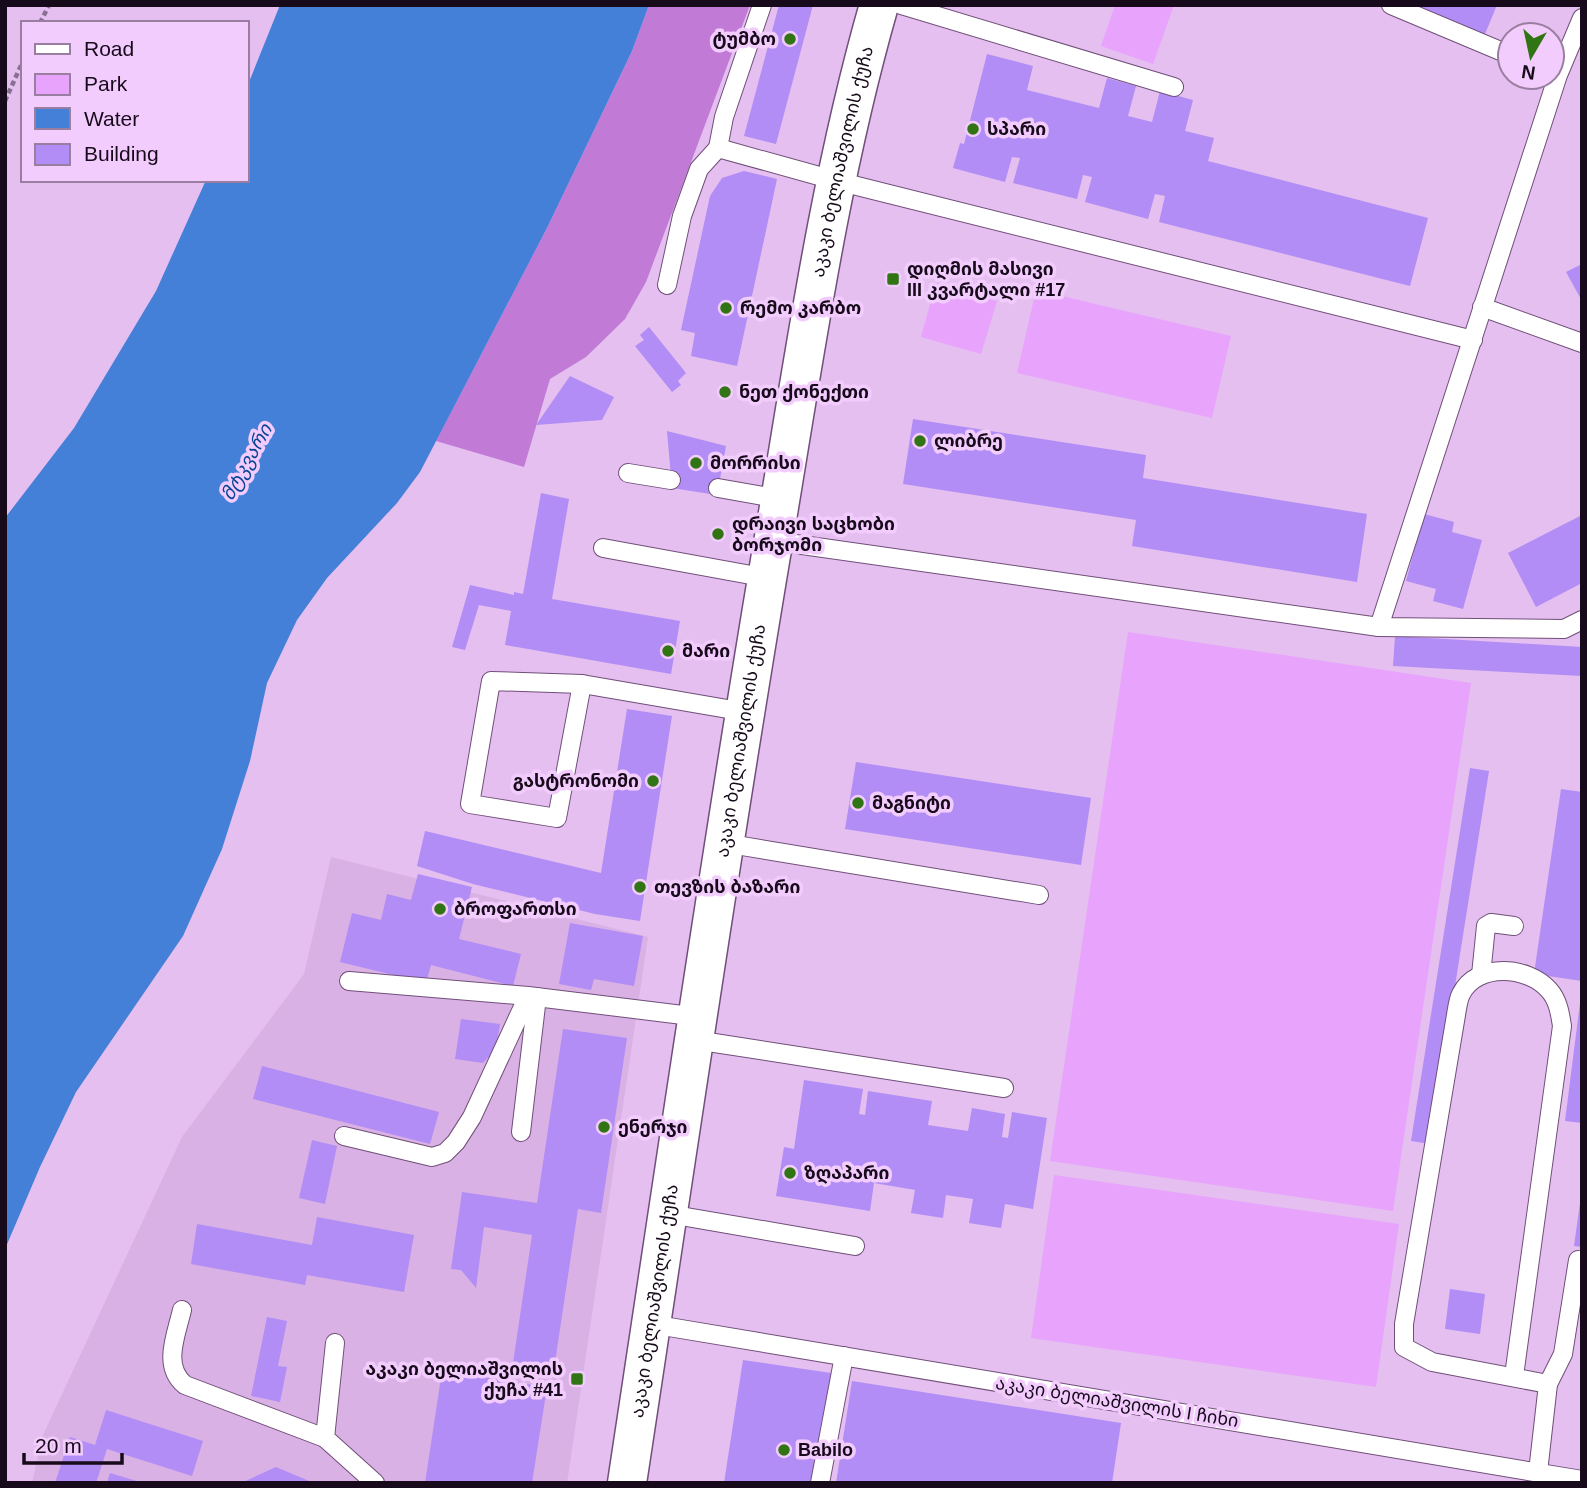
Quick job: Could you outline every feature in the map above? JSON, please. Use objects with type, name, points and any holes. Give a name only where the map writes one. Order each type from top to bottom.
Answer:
[{"type":"main road","name":"აკაკი ბელიაშვილის ქუჩა","points":[[627,1483],[724,843],[780,499],[856,83],[878,5]]},
{"type":"lane","points":[[667,285],[682,216],[699,169],[718,148],[724,117],[762,5]]},
{"type":"lane","points":[[901,5],[1174,87]]},
{"type":"lane","points":[[1391,5],[1496,49]]},
{"type":"lane","points":[[1566,52],[1581,24]]},
{"type":"lane","points":[[1379,627],[1473,341],[1549,91]]},
{"type":"lane","points":[[718,148],[837,181],[1473,341]]},
{"type":"lane","points":[[1482,307],[1582,343]]},
{"type":"lane","points":[[628,473],[671,480]]},
{"type":"lane","points":[[718,488],[780,499]]},
{"type":"lane","points":[[774,541],[1379,627],[1564,629],[1582,620]]},
{"type":"lane","points":[[603,548],[767,578]]},
{"type":"lane","points":[[582,684],[557,818],[470,804],[491,681],[582,684],[745,712]]},
{"type":"lane","points":[[724,843],[1039,895]]},
{"type":"lane","points":[[1481,975],[1486,926],[1491,923],[1514,926]]},
{"type":"lane","points":[[1514,1376],[1562,1026],[1560,1009],[1548,989],[1532,978],[1512,972],[1495,971],[1470,981],[1461,994],[1455,1015],[1404,1324],[1404,1347],[1432,1362],[1548,1384]]},
{"type":"lane","points":[[349,981],[532,997],[1004,1088]]},
{"type":"lane","points":[[521,1132],[532,997]]},
{"type":"lane","points":[[344,1136],[432,1157],[445,1153],[456,1142],[472,1117],[532,997]]},
{"type":"lane","points":[[668,1214],[855,1246]]},
{"type":"lane","points":[[1538,1472],[1548,1384],[1563,1354],[1578,1260]]},
{"type":"lane","points":[[183,1310],[174,1347],[172,1365],[175,1377],[185,1385],[325,1438],[375,1483]]},
{"type":"lane","name":"აკაკი ბელიაშვილის I ჩიხი","points":[[652,1324],[1582,1480]]},
{"type":"lane","points":[[325,1438],[335,1343]]},
{"type":"lane","points":[[820,1483],[844,1356]]},
{"type":"path","points":[[41,21],[49,5]]},
{"type":"path","points":[[5,101],[21,65]]},
{"type":"shaded area","points":[[649,5],[750,5],[646,282],[625,319],[586,357],[550,379],[524,467],[436,441],[547,228],[632,51]]},
{"type":"shaded area","points":[[331,857],[648,937],[567,1483],[32,1483],[43,1435],[182,1137],[304,974]]},
{"type":"green space","points":[[1115,5],[1174,5],[1153,64],[1101,46]]},
{"type":"green space","points":[[936,283],[997,301],[981,354],[921,337]]},
{"type":"green space","points":[[1036,290],[1231,336],[1212,418],[1017,373]]},
{"type":"green space","points":[[1128,632],[1471,683],[1393,1211],[1050,1161]]},
{"type":"green space","points":[[1054,1175],[1399,1224],[1376,1387],[1031,1338]]},
{"type":"water","name":"მტკვარი","points":[[280,5],[649,5],[632,51],[547,228],[420,472],[397,503],[327,578],[297,620],[267,683],[250,761],[222,849],[183,936],[76,1092],[5,1249],[5,518],[74,428],[156,291],[205,182],[248,182],[248,85]]},
{"type":"building","points":[[779,5],[813,5],[776,144],[744,136]]},
{"type":"building","points":[[1415,5],[1497,5],[1485,34]]},
{"type":"building","points":[[987,54],[1033,66],[1027,90],[1099,108],[1107,78],[1136,86],[1128,116],[1152,122],[1160,91],[1193,100],[1185,131],[1214,138],[1208,161],[1428,218],[1410,286],[1159,222],[1165,196],[1155,194],[1148,219],[1085,202],[1092,177],[1083,175],[1077,199],[1013,183],[1020,158],[1012,157],[1005,182],[953,168],[960,143],[964,144]]},
{"type":"building","points":[[744,171],[777,179],[737,366],[691,356],[695,333],[681,330],[710,196],[722,178]]},
{"type":"building","points":[[1582,264],[1582,301],[1566,272]]},
{"type":"building","points":[[649,327],[686,373],[678,381],[681,385],[672,392],[635,346],[644,340],[640,335]]},
{"type":"building","points":[[570,376],[614,397],[602,420],[536,425]]},
{"type":"building","points":[[913,419],[1146,455],[1143,478],[1367,514],[1357,582],[1132,546],[1136,520],[903,484]]},
{"type":"building","name":"მორრისი","points":[[667,431],[726,446],[717,495],[672,488]]},
{"type":"building","points":[[541,493],[569,499],[552,599],[680,621],[671,674],[505,645],[511,611],[479,605],[465,650],[452,647],[470,585],[514,595],[514,592],[523,594]]},
{"type":"building","points":[[1424,514],[1454,522],[1452,532],[1482,540],[1463,609],[1433,601],[1436,589],[1406,581]]},
{"type":"building","points":[[1582,515],[1582,583],[1536,607],[1508,553]]},
{"type":"building","points":[[1395,636],[1582,647],[1582,676],[1393,666]]},
{"type":"building","points":[[627,709],[672,716],[640,921],[595,914],[473,884],[417,866],[425,831],[601,873]]},
{"type":"building","points":[[856,762],[1091,798],[1081,865],[845,829]]},
{"type":"building","points":[[1470,768],[1489,771],[1430,1144],[1411,1141]]},
{"type":"building","points":[[1561,789],[1582,792],[1582,981],[1534,974]]},
{"type":"building","points":[[418,874],[472,887],[459,939],[521,954],[513,986],[431,965],[426,983],[340,962],[352,913],[381,920],[387,894],[411,900]]},
{"type":"building","points":[[570,923],[643,936],[634,986],[594,979],[591,990],[559,984]]},
{"type":"building","points":[[1582,1003],[1582,1123],[1565,1121]]},
{"type":"building","points":[[461,1019],[500,1024],[496,1049],[483,1063],[455,1059]]},
{"type":"building","points":[[563,1029],[627,1038],[601,1213],[578,1209],[554,1369],[513,1363],[532,1235],[484,1227],[476,1288],[461,1270],[451,1269],[462,1192],[537,1203]]},
{"type":"building","points":[[262,1066],[439,1112],[430,1144],[253,1099]]},
{"type":"building","points":[[804,1080],[863,1089],[859,1114],[865,1115],[868,1091],[932,1101],[928,1125],[968,1131],[972,1108],[1005,1114],[1002,1137],[1008,1138],[1012,1112],[1047,1118],[1033,1209],[1005,1204],[1001,1228],[969,1223],[973,1199],[946,1195],[943,1218],[911,1213],[915,1190],[874,1183],[870,1211],[776,1196],[784,1147],[794,1149]]},
{"type":"building","points":[[312,1140],[337,1146],[325,1204],[299,1198]]},
{"type":"building","points":[[1582,1203],[1582,1247],[1574,1246]]},
{"type":"building","points":[[317,1217],[414,1235],[404,1292],[307,1275],[305,1285],[191,1264],[197,1224],[312,1245]]},
{"type":"building","points":[[1450,1289],[1485,1294],[1480,1334],[1445,1329]]},
{"type":"building","points":[[267,1317],[287,1321],[278,1366],[287,1367],[280,1402],[251,1396]]},
{"type":"building","points":[[743,1360],[831,1373],[815,1483],[724,1483]]},
{"type":"building","points":[[442,1371],[547,1387],[532,1483],[425,1483]]},
{"type":"building","points":[[852,1381],[1121,1423],[1112,1483],[836,1483]]},
{"type":"building","points":[[106,1410],[203,1441],[192,1476],[107,1449],[96,1483],[55,1483],[70,1437],[95,1445]]},
{"type":"building","points":[[276,1467],[314,1483],[241,1483]]},
{"type":"building","points":[[110,1473],[140,1482],[140,1483],[107,1483]]},
{"type":"place","name":"ტუმბო","points":[[790,39]]},
{"type":"place","name":"სპარი","points":[[973,129]]},
{"type":"place","name":"დიღმის მასივი III კვარტალი #17","points":[[893,279]]},
{"type":"place","name":"რემო კარბო","points":[[726,308]]},
{"type":"place","name":"ნეთ ქონექთი","points":[[725,392]]},
{"type":"place","name":"ლიბრე","points":[[920,441]]},
{"type":"place","name":"მორრისი","points":[[696,463]]},
{"type":"place","name":"დრაივი საცხობი ბორჯომი","points":[[718,534]]},
{"type":"place","name":"მარი","points":[[668,651]]},
{"type":"place","name":"გასტრონომი","points":[[653,781]]},
{"type":"place","name":"მაგნიტი","points":[[858,803]]},
{"type":"place","name":"თევზის ბაზარი","points":[[640,887]]},
{"type":"place","name":"ბროფართსი","points":[[440,909]]},
{"type":"place","name":"ენერჯი","points":[[604,1127]]},
{"type":"place","name":"ზღაპარი","points":[[790,1173]]},
{"type":"place","name":"აკაკი ბელიაშვილის ქუჩა #41","points":[[577,1379]]},
{"type":"place","name":"Babilo","points":[[784,1450]]}]
